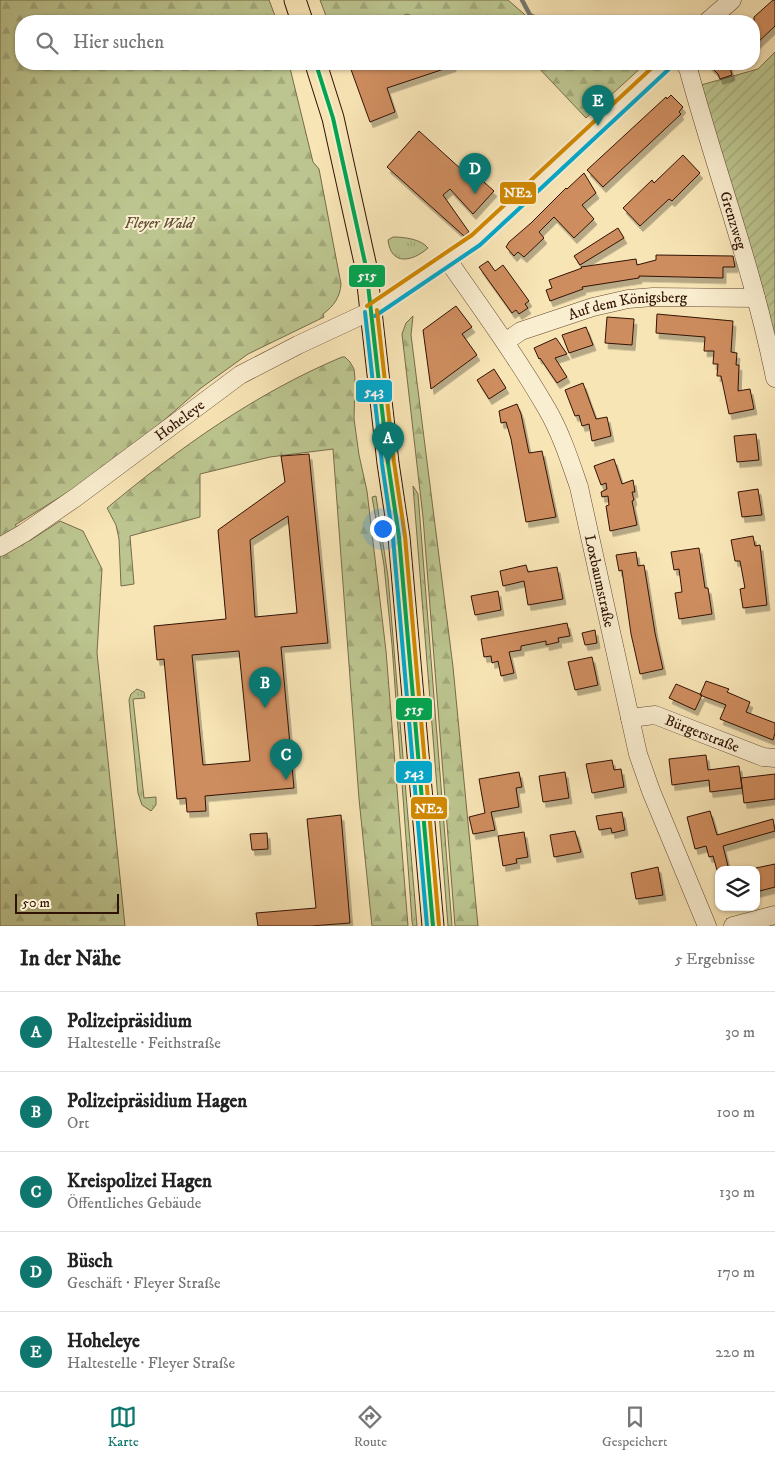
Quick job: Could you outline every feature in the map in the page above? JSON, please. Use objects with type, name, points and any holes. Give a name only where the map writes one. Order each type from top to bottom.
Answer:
[{"type":"main road","points":[[295,0],[300,15]]},
{"type":"main road","points":[[318,70],[340,144],[366,267],[388,463],[399,537],[433,926]]},
{"type":"street","points":[[715,15],[732,0]]},
{"type":"street","name":"Hoheleye","points":[[0,547],[24,534],[75,498],[240,375],[371,311],[476,240],[659,70]]},
{"type":"street","name":"Grenzweg","points":[[689,70],[705,129],[737,226],[775,378]]},
{"type":"street","name":"Loxbaumstraße","points":[[447,259],[505,342],[548,410],[566,448],[579,487],[638,754],[651,791],[707,926]]},
{"type":"street","name":"Auf dem Königsberg","points":[[505,342],[521,332],[593,307],[628,299],[653,297],[756,298]]},
{"type":"street","name":"Bürgerstraße","points":[[630,718],[655,715],[763,756],[775,758]]},
{"type":"street","points":[[733,926],[775,915]]},
{"type":"green space","name":"Fleyer Wald","points":[[0,0],[269,0],[275,15],[15,15],[15,70],[290,70],[313,162],[319,169],[341,284],[338,297],[323,314],[324,317],[248,354],[201,388],[155,428],[86,481],[15,525],[24,533],[29,541],[60,521],[83,531],[102,569],[97,653],[125,926],[0,926]]},
{"type":"green space","points":[[320,0],[508,0],[525,15],[407,14],[326,15]]},
{"type":"green space","points":[[775,52],[775,334],[773,334],[701,85],[760,70],[760,67]]},
{"type":"green space","points":[[541,70],[638,70],[586,118]]},
{"type":"green space","points":[[393,237],[417,241],[428,248],[422,253],[409,258],[398,258],[393,254],[388,240]]},
{"type":"green space","points":[[413,316],[411,335],[453,667],[478,926],[455,926],[423,517],[402,334],[406,323]]},
{"type":"green space","points":[[345,357],[350,362],[354,369],[354,419],[367,491],[386,651],[408,926],[372,926],[359,799],[333,449],[270,457],[200,474],[200,517],[130,536],[134,584],[121,586],[119,539],[116,525],[107,508],[162,464],[219,423],[279,387]]},
{"type":"green space","points":[[413,486],[418,494],[452,926],[448,926]]},
{"type":"green space","points":[[376,496],[388,577],[417,926],[413,926],[412,921],[392,645],[384,565],[372,497]]},
{"type":"green space","points":[[137,689],[144,692],[145,698],[133,699],[144,798],[156,797],[156,805],[151,811],[142,805],[138,793],[129,700],[131,694]]},
{"type":"building","points":[[775,0],[775,26],[760,40],[760,15],[756,15]]},
{"type":"building","points":[[351,70],[441,70],[387,88],[395,112],[370,122]]},
{"type":"building","points":[[714,70],[731,70],[732,75],[720,79]]},
{"type":"building","points":[[671,95],[683,107],[679,112],[681,114],[603,187],[587,170],[666,97],[667,99]]},
{"type":"building","points":[[419,131],[462,170],[466,166],[494,191],[473,214],[450,189],[443,195],[469,232],[464,236],[387,167]]},
{"type":"building","points":[[683,155],[700,173],[672,201],[669,199],[640,226],[623,208],[652,180],[654,183]]},
{"type":"building","points":[[584,173],[596,193],[582,205],[594,219],[574,238],[554,217],[539,232],[544,238],[524,257],[518,252],[514,256],[506,247],[509,242]]},
{"type":"building","points":[[618,228],[624,238],[580,265],[574,256]]},
{"type":"building","points":[[656,255],[733,256],[735,267],[723,267],[723,278],[639,276],[639,278],[582,287],[583,289],[550,301],[546,290],[552,288],[549,280],[581,267],[636,259],[637,265],[656,260]]},
{"type":"building","points":[[488,261],[495,271],[503,265],[529,301],[525,304],[528,308],[519,314],[516,310],[512,313],[479,267]]},
{"type":"building","points":[[456,306],[472,327],[462,334],[477,355],[431,389],[423,330]]},
{"type":"building","points":[[657,314],[733,321],[731,352],[737,353],[736,365],[739,365],[738,391],[750,389],[754,409],[729,414],[721,376],[717,376],[718,364],[713,364],[714,351],[704,351],[705,337],[656,333]]},
{"type":"building","points":[[607,317],[634,319],[632,345],[605,343]]},
{"type":"building","points":[[586,327],[593,345],[569,353],[562,335]]},
{"type":"building","points":[[556,338],[567,354],[555,358],[567,377],[557,383],[539,359],[534,348]]},
{"type":"building","points":[[494,369],[506,388],[489,399],[477,380]]},
{"type":"building","points":[[583,383],[596,419],[607,417],[611,436],[592,441],[589,424],[582,426],[579,415],[575,416],[565,390]]},
{"type":"building","points":[[517,404],[521,414],[529,453],[542,451],[556,517],[526,522],[511,439],[506,422],[501,423],[499,411]]},
{"type":"building","points":[[756,434],[759,460],[737,462],[734,436]]},
{"type":"building","points":[[309,454],[328,643],[281,647],[294,788],[205,796],[206,811],[187,812],[186,798],[177,799],[164,659],[157,660],[154,626],[226,619],[218,530],[285,482],[281,456]],"holes":[[[288,516],[297,613],[255,617],[250,540]],[[239,651],[250,761],[203,765],[192,655]]]},
{"type":"building","points":[[614,459],[622,484],[633,480],[635,492],[632,492],[634,500],[632,501],[637,525],[610,531],[606,506],[609,505],[608,496],[602,497],[601,492],[607,489],[606,483],[601,485],[594,466]]},
{"type":"building","points":[[758,489],[762,515],[742,517],[738,492]]},
{"type":"building","points":[[753,536],[755,546],[760,545],[767,605],[743,608],[740,589],[745,588],[740,561],[735,561],[731,540]]},
{"type":"building","points":[[699,548],[705,588],[708,588],[712,614],[679,619],[675,593],[682,592],[679,569],[674,570],[671,552]]},
{"type":"building","points":[[636,552],[638,566],[644,565],[663,669],[640,674],[631,634],[622,570],[619,571],[616,555]]},
{"type":"building","points":[[526,565],[528,572],[557,567],[563,599],[528,605],[524,581],[503,586],[500,571]]},
{"type":"building","points":[[498,591],[501,610],[475,615],[471,596]]},
{"type":"building","points":[[567,623],[570,636],[558,638],[559,642],[546,645],[546,641],[521,646],[521,650],[509,652],[514,673],[501,676],[498,661],[492,663],[491,656],[484,657],[481,639]]},
{"type":"building","points":[[595,630],[597,643],[585,645],[582,633]]},
{"type":"building","points":[[592,657],[598,685],[575,690],[568,662]]},
{"type":"building","points":[[706,681],[729,689],[727,692],[750,702],[746,712],[775,723],[773,740],[720,719],[726,705],[700,695]]},
{"type":"building","points":[[676,684],[702,695],[695,710],[669,698]]},
{"type":"building","points":[[706,755],[708,770],[739,766],[742,788],[710,792],[709,780],[672,785],[669,759]]},
{"type":"building","points":[[612,760],[614,770],[621,769],[624,787],[592,793],[586,764]]},
{"type":"building","points":[[519,772],[522,787],[516,788],[519,807],[491,812],[495,830],[473,834],[469,817],[485,813],[479,779]]},
{"type":"building","points":[[565,772],[569,798],[543,802],[539,776]]},
{"type":"building","points":[[775,774],[775,799],[744,803],[741,778]]},
{"type":"building","points":[[710,811],[717,835],[773,819],[775,831],[723,846],[728,866],[716,866],[713,856],[709,857],[706,846],[695,849],[687,817]]},
{"type":"building","points":[[622,812],[625,830],[612,833],[611,828],[599,830],[596,816]]},
{"type":"building","points":[[341,815],[350,923],[311,926],[258,926],[256,913],[316,908],[307,819]]},
{"type":"building","points":[[575,831],[581,852],[554,857],[550,835]]},
{"type":"building","points":[[524,832],[528,857],[516,859],[517,863],[503,866],[498,836]]},
{"type":"building","points":[[267,833],[268,849],[252,850],[250,834]]},
{"type":"building","points":[[775,864],[775,887],[760,891],[760,867]]},
{"type":"building","points":[[658,867],[663,895],[636,899],[631,873]]},
{"type":"waterway","points":[[522,0],[530,15]]},
{"type":"transit line","name":"515","points":[[318,70],[333,118],[366,267],[388,463],[399,537],[433,926]]},
{"type":"transit line","name":"NE2","points":[[367,306],[472,235],[650,70]]},
{"type":"transit line","name":"543","points":[[375,316],[480,245],[668,70]]},
{"type":"transit line","name":"NE2","points":[[377,310],[394,462],[405,536],[439,925]]},
{"type":"transit line","name":"543","points":[[365,312],[382,464],[393,538],[427,926]]},
{"type":"place","name":"Hoheleye","points":[[598,126]]},
{"type":"place","name":"Büsch","points":[[475,194]]},
{"type":"place","name":"Polizeipräsidium","points":[[388,463]]},
{"type":"place","name":"Polizeipräsidium Hagen","points":[[265,708]]},
{"type":"place","name":"Kreispolizei Hagen","points":[[286,780]]}]
